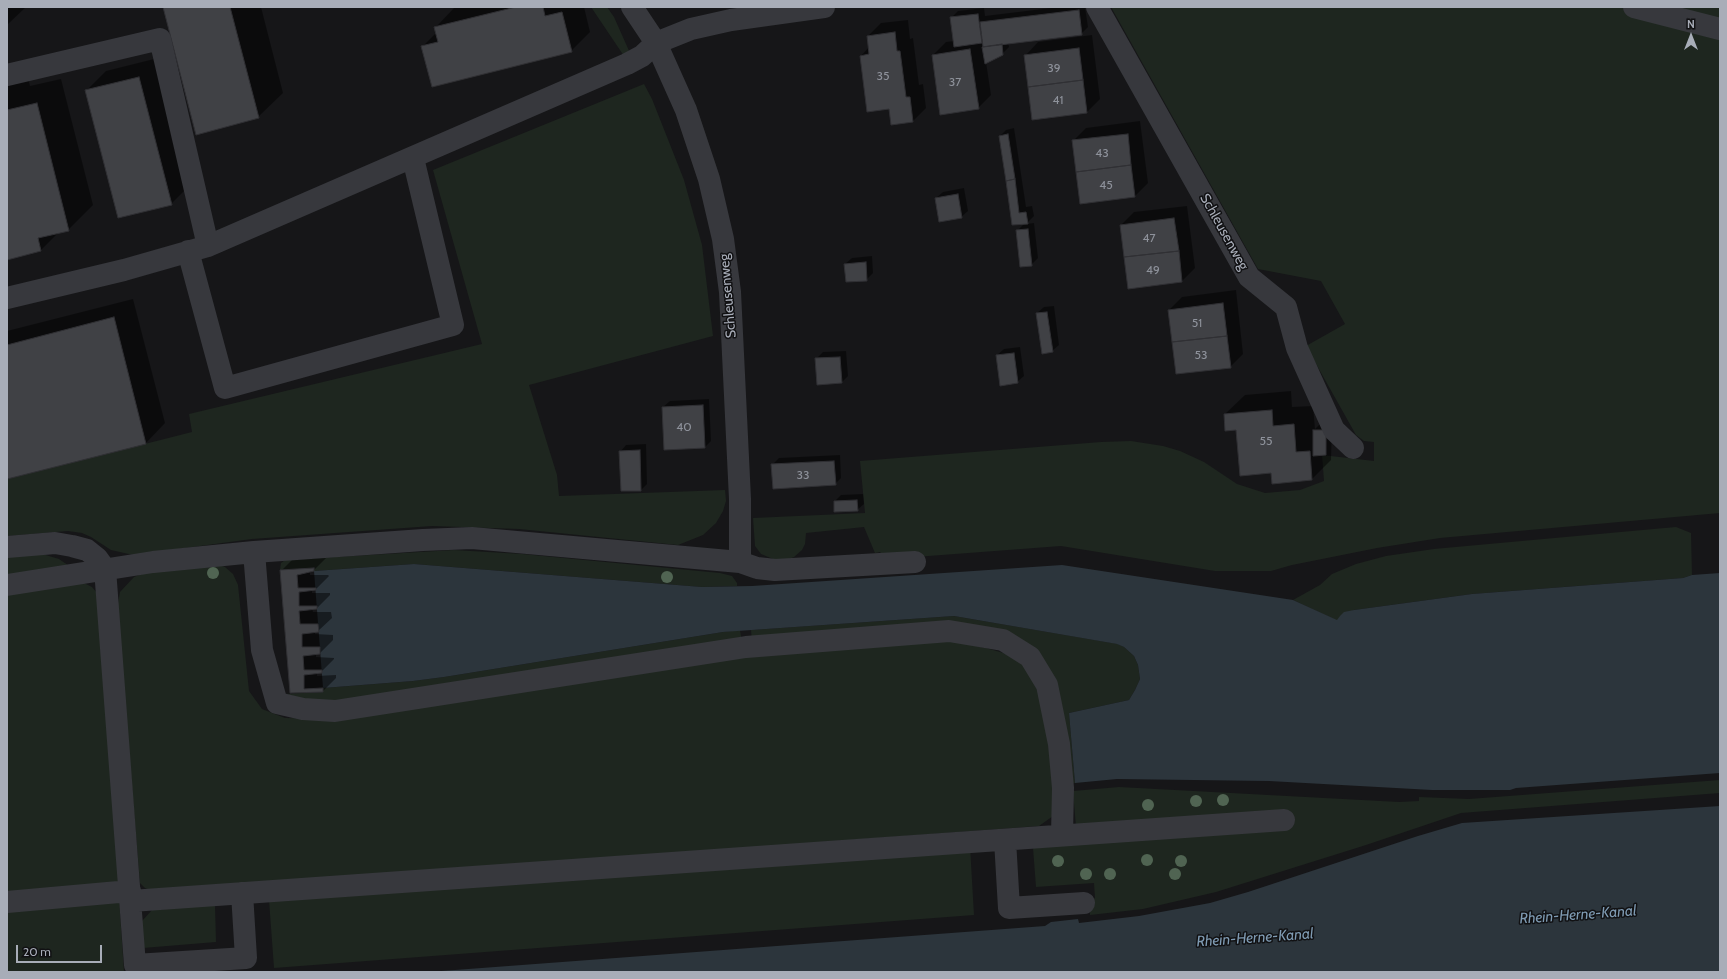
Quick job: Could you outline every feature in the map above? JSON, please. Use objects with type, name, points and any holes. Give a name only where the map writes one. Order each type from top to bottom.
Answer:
[{"type":"street","name":"Schleusenweg","points":[[632,7],[656,43],[686,110],[709,179],[723,239],[730,292],[740,499],[740,562]]},
{"type":"street","points":[[7,298],[124,270],[198,248],[413,158],[627,64],[642,56],[656,43],[691,29],[731,20],[824,7]]},
{"type":"street","name":"Schleusenweg","points":[[1097,7],[1249,277],[1286,307],[1297,348],[1334,430],[1353,448]]},
{"type":"street","points":[[1634,7],[1720,30]]},
{"type":"street","points":[[7,75],[160,39],[225,388],[453,326],[413,158]]},
{"type":"street","points":[[7,585],[152,562],[254,552],[472,538],[740,562],[757,568],[775,570],[914,562]]},
{"type":"street","points":[[7,547],[55,543],[72,546],[87,550],[97,558],[105,569],[135,965],[246,958],[242,893]]},
{"type":"street","points":[[254,552],[262,650],[276,703],[303,709],[335,712],[746,647],[949,631],[1003,640],[1030,657],[1047,685],[1059,744],[1063,788],[1062,835]]},
{"type":"street","points":[[7,902],[130,896],[242,893],[1284,820]]},
{"type":"street","points":[[1005,840],[1009,908],[1084,903]]},
{"type":"shaded area","points":[[591,7],[607,7],[614,17],[630,53],[624,56]]},
{"type":"shaded area","points":[[1111,7],[1720,7],[1720,513],[1440,538],[1377,548],[1292,565],[1271,571],[1215,571],[1061,546],[902,558],[883,555],[880,552],[875,553],[864,527],[806,533],[805,544],[802,550],[794,557],[789,559],[773,559],[761,554],[755,546],[753,518],[865,513],[860,461],[1101,442],[1131,441],[1163,446],[1180,451],[1204,462],[1237,484],[1265,493],[1300,490],[1324,481],[1322,455],[1374,461],[1374,442],[1364,441],[1356,435],[1306,346],[1345,324],[1321,281],[1258,269]]},
{"type":"shaded area","points":[[644,84],[652,99],[684,180],[702,245],[713,336],[529,385],[557,475],[559,496],[725,490],[726,501],[723,511],[716,523],[703,535],[678,545],[519,529],[432,526],[252,539],[133,555],[111,550],[82,533],[68,531],[7,536],[7,479],[192,432],[189,414],[482,344],[433,170]]},
{"type":"shaded area","points":[[1676,527],[1691,533],[1692,575],[1683,578],[1472,594],[1354,610],[1338,621],[1293,600],[1320,585],[1332,574],[1356,564],[1386,556],[1434,549]]},
{"type":"shaded area","points":[[454,550],[522,554],[720,573],[732,576],[737,583],[737,586],[702,587],[414,564],[314,571],[314,568],[280,570],[281,563],[285,560]]},
{"type":"shaded area","points":[[39,553],[59,559],[72,568],[7,578],[7,554]]},
{"type":"shaded area","points":[[217,564],[225,567],[233,574],[238,585],[249,691],[262,709],[285,718],[333,719],[727,657],[952,641],[1007,654],[1021,661],[1040,686],[1059,795],[1053,816],[1039,826],[155,892],[145,888],[140,883],[117,609],[120,592],[134,577],[147,572]]},
{"type":"shaded area","points":[[84,583],[92,587],[97,593],[122,887],[7,898],[7,594]]},
{"type":"shaded area","points":[[954,616],[1118,644],[1134,656],[1138,665],[1140,679],[1129,700],[1069,713],[1075,783],[1070,784],[1047,667],[953,629],[752,642],[751,630]]},
{"type":"shaded area","points":[[740,630],[742,643],[333,706],[285,694],[323,692],[323,688],[444,677]]},
{"type":"shaded area","points":[[1720,780],[1720,793],[1461,813],[1366,845],[1216,892],[1143,909],[1090,915],[1089,899],[1095,898],[1094,883],[1036,887],[1033,848],[1077,839],[1073,791],[1119,787],[1399,802],[1419,801],[1419,797],[1469,799]]},
{"type":"shaded area","points":[[970,846],[974,915],[274,968],[269,900]]},
{"type":"shaded area","points":[[119,897],[124,972],[7,972],[7,907]]},
{"type":"shaded area","points":[[215,905],[216,942],[143,948],[142,921],[152,910]]},
{"type":"water","points":[[414,564],[702,587],[752,586],[1062,565],[1293,600],[1337,620],[1344,612],[1354,610],[1472,594],[1683,578],[1692,575],[1720,573],[1720,773],[1516,788],[1510,790],[1432,790],[1269,781],[1117,779],[1075,783],[1069,713],[1129,700],[1140,679],[1138,665],[1134,656],[1124,647],[1117,644],[954,616],[723,632],[444,677],[323,688],[314,571]]},
{"type":"water","name":"Rhein-Herne-Kanal","points":[[1720,806],[1720,972],[428,972],[1045,926],[1051,922],[1078,919],[1079,923],[1139,916],[1210,903],[1462,823]]},
{"type":"building","points":[[163,7],[230,7],[259,118],[196,135]]},
{"type":"building","points":[[516,7],[543,7],[545,16],[562,12],[572,52],[432,87],[421,46],[438,42],[434,27]]},
{"type":"building","points":[[1079,10],[1082,35],[983,47],[980,22]]},
{"type":"building","points":[[978,14],[982,43],[954,47],[950,17]]},
{"type":"building","points":[[895,32],[897,51],[900,51],[906,97],[910,97],[913,122],[891,125],[889,109],[867,112],[860,56],[869,54],[867,36]]},
{"type":"building","points":[[1002,44],[1003,55],[985,64],[982,47]]},
{"type":"building","points":[[1079,48],[1083,80],[1028,87],[1024,55]]},
{"type":"building","points":[[970,49],[979,109],[940,115],[932,55]]},
{"type":"building","points":[[139,77],[172,205],[118,218],[85,90]]},
{"type":"building","points":[[1083,80],[1087,113],[1032,120],[1028,87]]},
{"type":"building","points":[[37,103],[69,231],[38,238],[41,251],[7,260],[7,110]]},
{"type":"building","points":[[1008,134],[1015,179],[1006,181],[999,136]]},
{"type":"building","points":[[1128,134],[1131,165],[1076,172],[1072,140]]},
{"type":"building","points":[[1131,165],[1135,197],[1080,204],[1076,172]]},
{"type":"building","points":[[1015,179],[1019,213],[1026,212],[1028,224],[1012,225],[1006,181]]},
{"type":"building","points":[[958,194],[962,218],[939,222],[935,198]]},
{"type":"building","points":[[1174,218],[1179,251],[1124,257],[1120,225]]},
{"type":"building","points":[[1028,229],[1032,266],[1020,267],[1016,230]]},
{"type":"building","points":[[1179,251],[1182,282],[1128,289],[1124,257]]},
{"type":"building","points":[[866,262],[867,281],[846,282],[844,264]]},
{"type":"building","points":[[1223,303],[1227,336],[1172,342],[1168,310]]},
{"type":"building","points":[[1047,312],[1053,352],[1042,354],[1036,313]]},
{"type":"building","points":[[114,317],[146,444],[7,479],[7,345]]},
{"type":"building","points":[[1227,336],[1231,368],[1176,374],[1172,342]]},
{"type":"building","points":[[1014,353],[1018,383],[1000,386],[996,355]]},
{"type":"building","points":[[840,357],[842,383],[817,385],[815,358]]},
{"type":"building","points":[[703,405],[705,448],[664,450],[662,407]]},
{"type":"building","points":[[1272,410],[1273,426],[1294,424],[1296,452],[1310,451],[1312,480],[1272,484],[1271,473],[1240,476],[1236,430],[1225,431],[1224,414]]},
{"type":"building","points":[[1313,430],[1326,430],[1326,455],[1313,456]]},
{"type":"building","points":[[640,450],[641,491],[621,491],[619,451]]},
{"type":"building","points":[[834,461],[836,485],[773,489],[771,464]]},
{"type":"building","points":[[857,500],[858,511],[834,512],[834,501]]},
{"type":"building","points":[[314,568],[314,571],[297,575],[298,588],[316,588],[316,590],[299,592],[299,606],[317,606],[317,609],[299,611],[300,624],[318,624],[319,632],[302,634],[302,647],[320,647],[320,654],[303,656],[304,670],[322,670],[322,673],[304,675],[304,689],[323,688],[323,692],[290,693],[280,570]]}]
